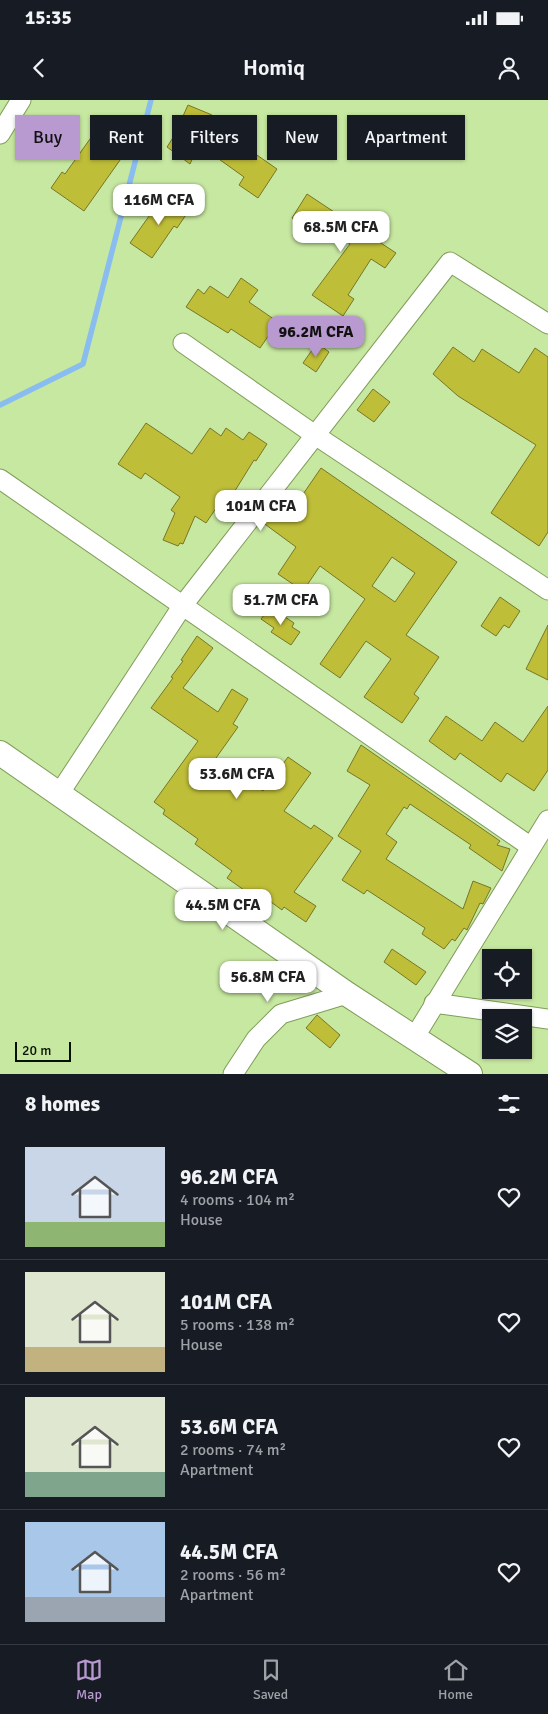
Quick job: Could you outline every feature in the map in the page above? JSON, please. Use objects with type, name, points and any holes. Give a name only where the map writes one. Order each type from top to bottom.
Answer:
[{"type":"street","points":[[0,134],[21,100]]},
{"type":"street","points":[[59,794],[183,605],[450,262],[548,324]]},
{"type":"street","points":[[183,343],[315,436],[548,590]]},
{"type":"street","points":[[0,479],[531,847]]},
{"type":"street","points":[[0,753],[347,994],[470,1074]]},
{"type":"street","points":[[414,1038],[548,820]]},
{"type":"street","points":[[233,1074],[256,1039],[282,1014],[347,994]]},
{"type":"street","points":[[434,1003],[548,1019]]},
{"type":"building","points":[[188,105],[212,115],[183,115]]},
{"type":"building","points":[[90,139],[90,160],[120,160],[84,211],[51,188],[62,172],[65,174],[75,160],[80,160],[80,153]]},
{"type":"building","points":[[172,139],[172,151],[167,147]]},
{"type":"building","points":[[257,155],[277,169],[258,198],[239,185],[244,177],[220,160],[257,160]]},
{"type":"building","points":[[307,194],[396,253],[385,268],[371,259],[348,295],[354,299],[343,316],[312,295],[350,244],[325,228],[319,237],[292,218]]},
{"type":"building","points":[[164,195],[190,209],[177,228],[174,226],[152,258],[130,243]]},
{"type":"building","points":[[241,278],[258,290],[249,302],[278,322],[260,348],[231,329],[228,333],[186,307],[198,289],[204,294],[210,286],[228,298]]},
{"type":"building","points":[[317,343],[329,352],[316,372],[303,363]]},
{"type":"building","points":[[453,347],[474,362],[482,349],[519,373],[535,348],[548,357],[548,532],[539,546],[491,513],[536,445],[458,396],[433,374]]},
{"type":"building","points":[[373,389],[390,402],[374,422],[357,410]]},
{"type":"building","points":[[146,423],[192,454],[210,428],[221,436],[226,428],[243,440],[249,432],[267,444],[256,461],[254,460],[228,502],[223,498],[206,523],[195,516],[183,544],[180,543],[178,546],[163,540],[175,513],[171,510],[180,497],[145,473],[141,479],[118,464]]},
{"type":"building","points":[[321,468],[457,562],[406,635],[439,657],[414,694],[419,698],[402,723],[364,697],[391,659],[366,641],[340,678],[320,664],[365,599],[320,566],[303,591],[278,574],[296,547],[262,522],[271,510],[286,519]],"holes":[[[392,557],[415,573],[395,602],[372,586]]]},
{"type":"building","points":[[500,597],[520,611],[509,628],[504,625],[496,636],[481,626]]},
{"type":"building","points":[[270,607],[294,623],[292,627],[300,632],[291,645],[271,632],[274,628],[261,619]]},
{"type":"building","points":[[548,625],[548,680],[526,669]]},
{"type":"building","points":[[197,636],[213,648],[183,688],[218,712],[232,689],[248,699],[233,724],[238,727],[216,758],[263,791],[288,757],[311,773],[284,811],[311,829],[314,825],[333,838],[294,892],[316,906],[306,922],[284,907],[282,910],[271,902],[268,907],[227,878],[232,871],[195,844],[198,839],[163,814],[165,810],[154,802],[198,741],[151,708],[173,678],[171,677],[183,661],[181,660]]},
{"type":"building","points":[[548,706],[548,770],[534,791],[507,773],[501,782],[460,753],[455,760],[429,741],[446,716],[482,741],[495,722],[523,742]]},
{"type":"building","points":[[361,745],[500,841],[497,845],[510,849],[502,871],[469,848],[471,845],[410,804],[407,809],[404,807],[386,834],[397,842],[386,859],[463,909],[473,881],[491,888],[483,904],[480,903],[467,930],[464,928],[455,941],[452,939],[444,949],[422,934],[425,928],[367,890],[364,894],[342,880],[361,851],[338,836],[370,785],[347,771]]},
{"type":"building","points":[[392,949],[426,972],[416,985],[384,962]]},
{"type":"building","points":[[317,1015],[340,1035],[330,1048],[306,1028]]},
{"type":"waterway","points":[[0,405],[83,364],[151,100]]}]
